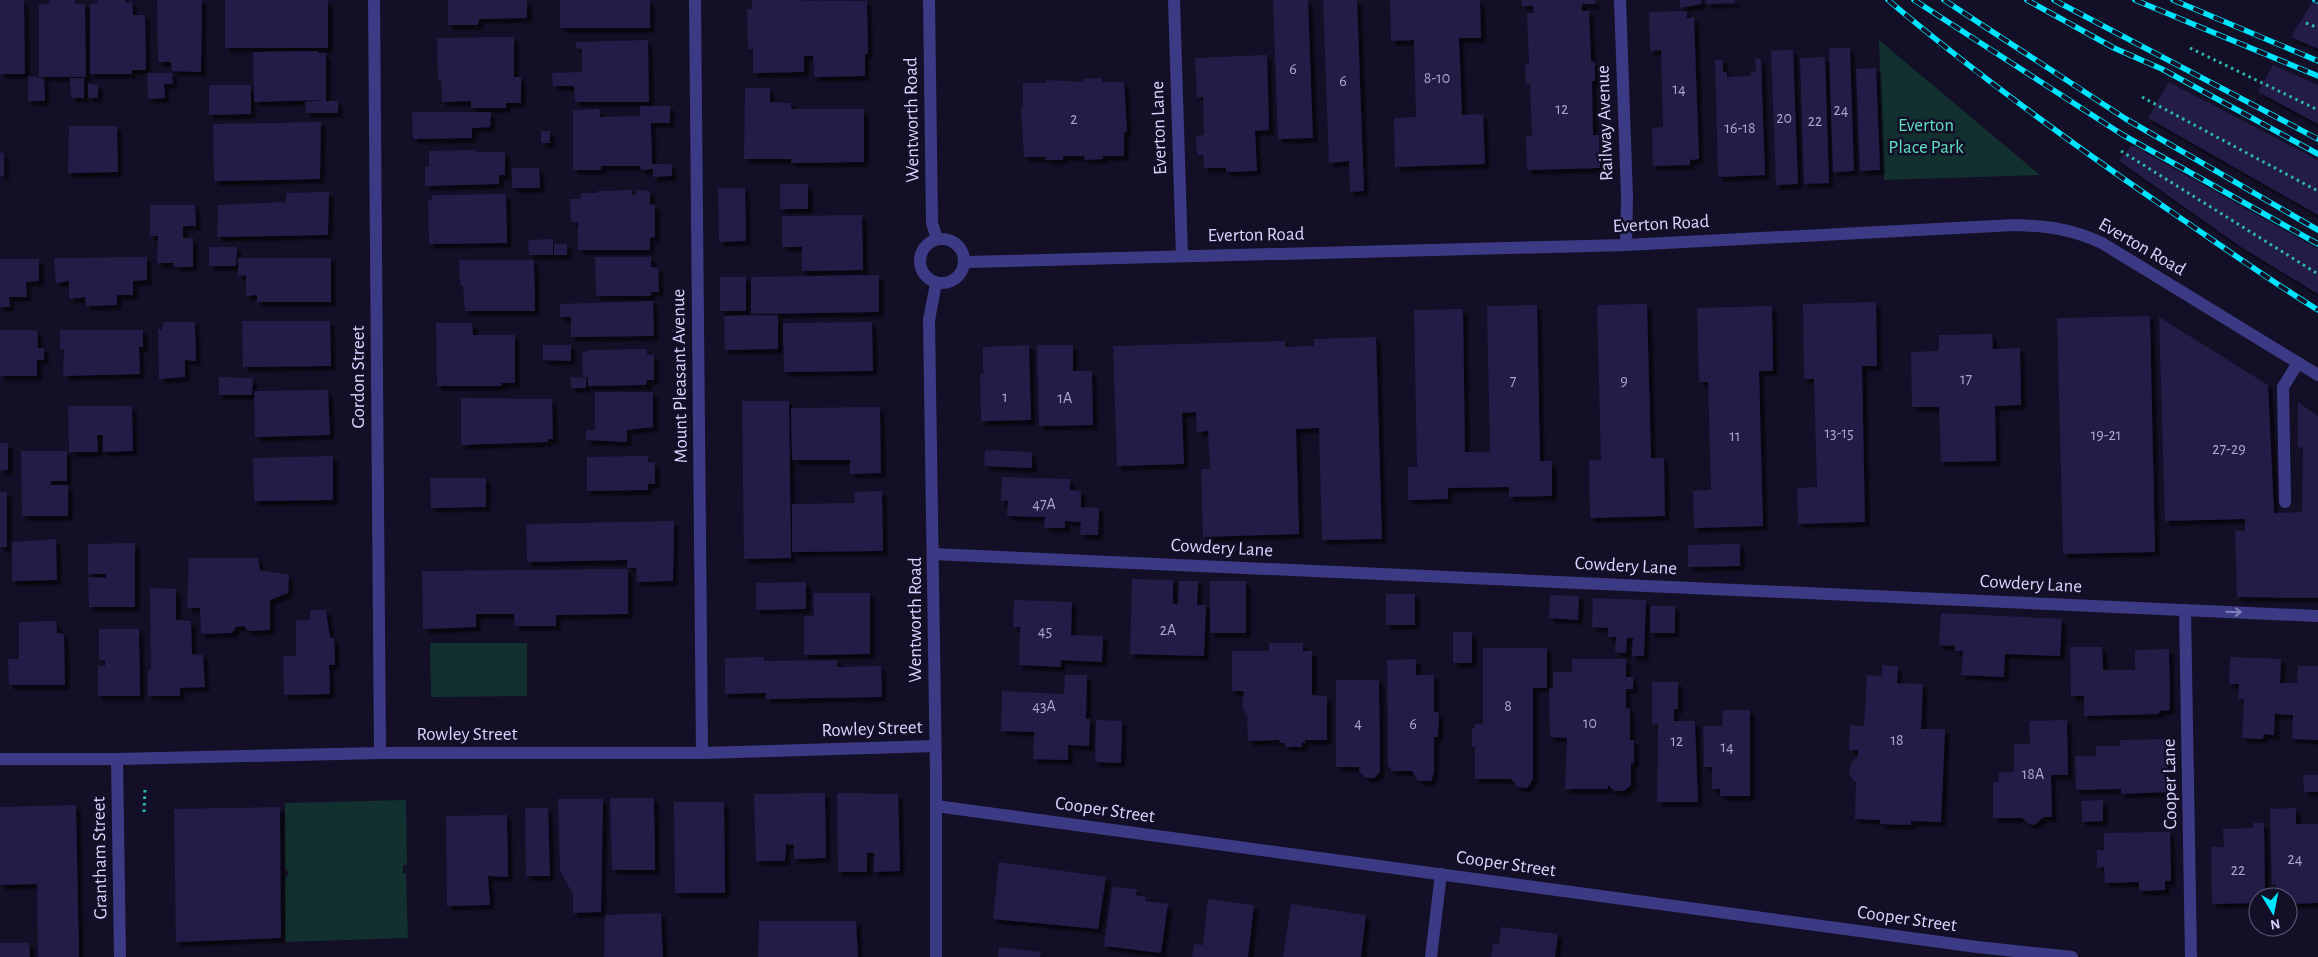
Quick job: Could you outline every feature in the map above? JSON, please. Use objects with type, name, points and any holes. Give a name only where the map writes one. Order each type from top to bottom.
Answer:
[{"type":"street","name":"Gordon Street","points":[[374,0],[380,753]]},
{"type":"street","name":"Mount Pleasant Avenue","points":[[695,0],[702,752]]},
{"type":"street","name":"Wentworth Road","points":[[929,0],[932,223],[937,240]]},
{"type":"street","name":"Everton Lane","points":[[1174,0],[1182,256]]},
{"type":"street","name":"Railway Avenue","points":[[1620,0],[1626,245]]},
{"type":"street","name":"Everton Road","points":[[965,262],[1626,245],[2006,225],[2048,226],[2078,232],[2102,243],[2318,375]]},
{"type":"street","points":[[944,239],[956,244],[961,249],[965,262],[963,269],[955,279],[949,282],[936,283],[924,275],[920,261],[924,247],[937,240],[944,239]]},
{"type":"street","name":"Wentworth Road","points":[[936,283],[929,320],[936,806],[936,957]]},
{"type":"street","points":[[2285,502],[2283,387],[2298,363]]},
{"type":"street","name":"Cowdery Lane","points":[[933,554],[2318,616]]},
{"type":"street","name":"Cooper Lane","points":[[2185,610],[2191,957]]},
{"type":"street","name":"Rowley Street","points":[[0,759],[117,759],[380,753],[702,752],[935,746]]},
{"type":"street","name":"Grantham Street","points":[[117,759],[120,957]]},
{"type":"street","name":"Cooper Street","points":[[936,806],[1442,874],[1976,952],[2072,957]]},
{"type":"street","points":[[1431,957],[1442,874]]},
{"type":"path","points":[[2306,22],[2318,28]]},
{"type":"path","points":[[2190,48],[2318,110]]},
{"type":"path","points":[[2142,97],[2318,191]]},
{"type":"path","points":[[2122,151],[2318,274]]},
{"type":"path","points":[[144,812],[145,790]]},
{"type":"green space","name":"Everton Place Park","points":[[1879,40],[2040,175],[1884,180]]},
{"type":"green space","points":[[430,643],[527,643],[527,696],[431,697]]},
{"type":"green space","points":[[406,800],[407,865],[403,865],[403,873],[406,873],[408,938],[285,942],[285,877],[288,876],[287,869],[285,869],[285,803]]},
{"type":"building","points":[[0,0],[24,0],[25,74],[0,74]]},
{"type":"building","points":[[49,0],[75,0],[75,4],[85,4],[86,77],[39,77],[39,4],[49,4]]},
{"type":"building","points":[[98,0],[125,0],[125,3],[132,2],[133,15],[145,15],[146,70],[132,70],[132,74],[90,74],[90,4],[98,3]]},
{"type":"building","points":[[157,0],[202,0],[201,72],[172,71],[171,62],[158,62]]},
{"type":"building","points":[[225,0],[328,0],[328,48],[225,48]]},
{"type":"building","points":[[448,0],[527,0],[527,18],[479,19],[478,25],[448,25]]},
{"type":"building","points":[[560,0],[650,0],[650,28],[560,28]]},
{"type":"building","points":[[752,0],[867,1],[868,54],[865,54],[865,76],[814,77],[813,56],[804,56],[804,72],[753,73],[753,49],[748,49],[747,9],[752,9]]},
{"type":"building","points":[[1273,0],[1308,0],[1313,138],[1278,139]]},
{"type":"building","points":[[1323,0],[1357,0],[1364,191],[1350,192],[1349,161],[1329,163]]},
{"type":"building","points":[[1390,0],[1480,0],[1481,38],[1459,38],[1462,115],[1483,114],[1485,164],[1395,167],[1394,118],[1416,117],[1414,40],[1391,41]]},
{"type":"building","points":[[1522,0],[1595,0],[1596,4],[1582,4],[1582,11],[1589,11],[1591,61],[1595,62],[1595,81],[1592,81],[1593,135],[1599,135],[1600,168],[1527,170],[1526,136],[1532,136],[1530,84],[1526,84],[1525,64],[1529,64],[1527,13],[1534,13],[1533,6],[1522,6]]},
{"type":"building","points":[[1680,0],[1701,0],[1701,4],[1680,8]]},
{"type":"building","points":[[1706,0],[1735,0],[1735,3],[1706,4]]},
{"type":"building","points":[[2313,1],[2318,3],[2318,49],[2291,37]]},
{"type":"building","points":[[1687,11],[1687,18],[1694,17],[1699,159],[1690,160],[1690,165],[1653,166],[1652,128],[1663,127],[1661,50],[1650,51],[1649,12]]},
{"type":"building","points":[[514,37],[514,77],[521,77],[521,103],[506,103],[506,108],[471,108],[471,101],[442,102],[441,80],[438,80],[437,38]]},
{"type":"building","points":[[648,40],[649,102],[575,102],[574,86],[553,86],[552,73],[582,72],[582,49],[576,48],[576,42]]},
{"type":"building","points":[[1829,48],[1850,48],[1854,171],[1833,172]]},
{"type":"building","points":[[1793,50],[1798,184],[1776,185],[1771,51]]},
{"type":"building","points":[[318,51],[318,53],[326,53],[326,101],[338,101],[338,113],[306,113],[305,102],[323,100],[254,102],[253,52]]},
{"type":"building","points":[[1267,55],[1269,130],[1255,131],[1257,171],[1226,172],[1226,168],[1204,168],[1203,155],[1197,155],[1196,136],[1204,135],[1203,97],[1197,97],[1195,58]]},
{"type":"building","points":[[1825,57],[1829,183],[1804,184],[1800,58]]},
{"type":"building","points":[[1755,59],[1761,59],[1765,175],[1718,177],[1715,60],[1723,60],[1723,72],[1727,72],[1727,77],[1751,76],[1751,71],[1756,72]]},
{"type":"building","points":[[2273,65],[2318,85],[2318,124],[2258,92]]},
{"type":"building","points":[[1876,68],[1880,170],[1860,171],[1856,69]]},
{"type":"building","points":[[147,73],[172,73],[173,84],[164,84],[165,98],[148,99]]},
{"type":"building","points":[[28,76],[44,79],[45,101],[28,101]]},
{"type":"building","points":[[70,78],[84,78],[84,98],[71,98]]},
{"type":"building","points":[[1102,78],[1102,82],[1124,82],[1127,132],[1124,132],[1124,156],[1103,156],[1103,159],[1085,160],[1084,156],[1063,156],[1063,160],[1045,160],[1046,157],[1024,157],[1021,107],[1023,107],[1023,83],[1046,83],[1046,80],[1083,82],[1083,79]]},
{"type":"building","points":[[2169,82],[2318,160],[2318,215],[2148,118]]},
{"type":"building","points":[[88,84],[98,85],[98,98],[88,98]]},
{"type":"building","points":[[209,85],[251,85],[251,114],[209,115]]},
{"type":"building","points":[[745,88],[770,88],[770,102],[791,103],[791,109],[864,109],[864,162],[791,163],[791,159],[744,159]]},
{"type":"building","points":[[640,106],[670,106],[670,123],[651,123],[652,164],[672,164],[672,176],[653,177],[653,169],[641,170],[640,166],[601,166],[601,170],[573,170],[573,110],[599,109],[600,117],[640,116]]},
{"type":"building","points":[[412,112],[491,112],[490,127],[472,128],[472,138],[413,139]]},
{"type":"building","points":[[321,122],[320,179],[214,181],[213,124]]},
{"type":"building","points":[[69,126],[117,126],[118,172],[68,173]]},
{"type":"building","points":[[541,131],[550,131],[550,143],[541,143]]},
{"type":"building","points":[[2132,145],[2318,249],[2318,294],[2241,247],[2119,161]]},
{"type":"building","points":[[476,150],[476,152],[505,152],[505,175],[499,175],[499,184],[425,186],[425,166],[429,167],[429,151]]},
{"type":"building","points":[[0,152],[4,153],[4,176],[0,176]]},
{"type":"building","points":[[512,168],[539,168],[540,188],[512,188]]},
{"type":"building","points":[[780,184],[808,184],[808,209],[780,209]]},
{"type":"building","points":[[718,188],[745,188],[746,241],[719,242]]},
{"type":"building","points":[[632,190],[632,195],[637,194],[637,190],[650,191],[650,204],[655,205],[655,237],[650,238],[650,250],[578,250],[578,223],[571,222],[570,199],[581,199],[581,193]]},
{"type":"building","points":[[329,192],[328,235],[217,237],[218,205],[286,202],[286,193]]},
{"type":"building","points":[[506,194],[507,243],[429,244],[428,199],[432,200],[432,195]]},
{"type":"building","points":[[150,205],[195,205],[196,226],[183,226],[183,238],[193,238],[193,267],[173,267],[174,263],[157,263],[158,236],[150,236]]},
{"type":"building","points":[[862,215],[863,270],[802,271],[802,247],[782,247],[782,216]]},
{"type":"building","points":[[553,239],[553,255],[529,255],[528,240]]},
{"type":"building","points":[[554,244],[567,244],[567,255],[554,255]]},
{"type":"building","points":[[209,247],[237,247],[236,266],[209,266]]},
{"type":"building","points":[[147,257],[147,280],[133,281],[133,295],[117,295],[117,305],[86,306],[85,297],[69,299],[69,281],[56,283],[54,258]]},
{"type":"building","points":[[595,257],[651,257],[651,267],[658,268],[659,292],[651,292],[651,296],[596,296]]},
{"type":"building","points":[[238,258],[331,258],[331,302],[257,302],[257,295],[246,296],[246,275],[238,276]]},
{"type":"building","points":[[0,259],[39,259],[39,281],[26,282],[27,297],[9,297],[10,307],[0,307]]},
{"type":"building","points":[[459,260],[534,260],[535,311],[465,311],[463,286],[460,285]]},
{"type":"building","points":[[879,275],[879,312],[751,314],[751,277]]},
{"type":"building","points":[[720,277],[746,277],[746,311],[720,311]]},
{"type":"building","points":[[653,301],[654,336],[571,337],[571,317],[560,317],[560,304]]},
{"type":"building","points":[[1876,302],[1877,366],[1862,366],[1865,522],[1798,524],[1797,488],[1817,487],[1814,379],[1804,379],[1803,304]]},
{"type":"building","points":[[1647,304],[1651,458],[1664,458],[1665,516],[1590,518],[1589,460],[1601,460],[1597,305]]},
{"type":"building","points":[[1537,305],[1540,461],[1552,461],[1552,496],[1509,497],[1509,487],[1448,488],[1448,499],[1408,500],[1408,467],[1417,467],[1414,310],[1463,309],[1465,452],[1490,452],[1487,306]]},
{"type":"building","points":[[1772,306],[1773,371],[1759,371],[1763,526],[1694,528],[1693,491],[1711,490],[1708,382],[1699,382],[1697,308]]},
{"type":"building","points":[[778,315],[778,349],[725,350],[724,316]]},
{"type":"building","points":[[2150,316],[2155,552],[2063,554],[2057,318]]},
{"type":"building","points":[[2159,317],[2268,385],[2274,513],[2302,512],[2303,447],[2298,448],[2298,402],[2318,416],[2318,598],[2237,597],[2235,531],[2245,531],[2245,519],[2165,521]]},
{"type":"building","points":[[242,321],[330,321],[331,366],[243,367]]},
{"type":"building","points":[[163,322],[195,322],[196,361],[185,360],[185,377],[159,379],[158,329],[162,330]]},
{"type":"building","points":[[872,322],[873,371],[784,372],[783,323]]},
{"type":"building","points":[[436,323],[472,323],[473,335],[515,335],[515,383],[501,383],[502,386],[437,386]]},
{"type":"building","points":[[0,330],[37,330],[38,348],[44,348],[44,360],[37,360],[37,376],[0,376]]},
{"type":"building","points":[[60,330],[143,330],[143,347],[139,347],[140,374],[63,376],[64,349],[60,349]]},
{"type":"building","points":[[1992,334],[1993,349],[2020,348],[2021,405],[1995,406],[1996,461],[1941,462],[1939,407],[1912,407],[1911,352],[1939,351],[1939,335]]},
{"type":"building","points":[[1376,337],[1382,539],[1322,540],[1319,428],[1296,429],[1299,534],[1203,537],[1201,469],[1210,469],[1208,431],[1197,432],[1196,412],[1182,413],[1184,464],[1117,466],[1113,346],[1285,341],[1285,347],[1314,346],[1314,339]]},
{"type":"building","points":[[543,345],[571,345],[571,361],[543,360]]},
{"type":"building","points":[[1029,345],[1031,420],[981,421],[980,374],[983,374],[983,347]]},
{"type":"building","points":[[1037,345],[1073,345],[1073,371],[1092,371],[1093,425],[1039,426]]},
{"type":"building","points":[[647,349],[647,354],[654,355],[654,380],[647,380],[646,385],[588,386],[588,377],[583,377],[582,352],[587,352],[588,350]]},
{"type":"building","points":[[219,377],[253,378],[252,395],[219,395]]},
{"type":"building","points":[[571,377],[586,378],[586,388],[571,388]]},
{"type":"building","points":[[328,390],[330,435],[255,437],[254,391]]},
{"type":"building","points":[[595,392],[653,392],[653,427],[627,430],[627,442],[586,440],[586,430],[595,430]]},
{"type":"building","points":[[461,398],[552,399],[553,439],[548,439],[548,442],[461,445]]},
{"type":"building","points":[[742,401],[789,401],[791,558],[744,559]]},
{"type":"building","points":[[68,406],[132,406],[133,451],[103,452],[103,435],[97,435],[98,452],[69,452]]},
{"type":"building","points":[[880,407],[881,473],[850,474],[850,460],[792,460],[791,408]]},
{"type":"building","points":[[0,443],[8,443],[8,470],[0,470]]},
{"type":"building","points":[[985,450],[1032,452],[1032,468],[984,466]]},
{"type":"building","points":[[21,451],[67,451],[67,481],[51,481],[51,485],[68,485],[68,516],[22,516]]},
{"type":"building","points":[[333,456],[333,500],[254,501],[253,458]]},
{"type":"building","points":[[648,456],[648,462],[655,462],[655,484],[648,484],[648,490],[587,491],[587,457]]},
{"type":"building","points":[[1002,477],[1070,479],[1070,490],[1081,491],[1081,507],[1099,508],[1098,535],[1080,535],[1081,522],[1065,521],[1065,528],[1044,528],[1045,517],[1007,516],[1008,501],[1001,501]]},
{"type":"building","points":[[430,478],[486,478],[486,507],[431,508]]},
{"type":"building","points":[[882,491],[883,551],[792,552],[792,504],[855,503],[854,492]]},
{"type":"building","points":[[0,492],[7,492],[7,547],[0,547]]},
{"type":"building","points":[[674,521],[673,581],[637,582],[636,568],[627,568],[627,560],[527,562],[526,524]]},
{"type":"building","points":[[56,539],[57,580],[12,581],[12,542]]},
{"type":"building","points":[[135,543],[135,607],[89,607],[88,577],[106,578],[106,574],[88,574],[88,544]]},
{"type":"building","points":[[1740,544],[1740,566],[1688,567],[1688,545]]},
{"type":"building","points":[[189,558],[258,558],[260,570],[289,575],[288,593],[270,600],[270,630],[248,631],[244,626],[236,627],[232,633],[201,634],[200,608],[187,608]]},
{"type":"building","points":[[628,569],[628,614],[556,615],[556,626],[515,626],[514,614],[476,614],[476,627],[423,629],[422,571]]},
{"type":"building","points":[[1132,579],[1173,580],[1173,604],[1178,604],[1179,581],[1198,581],[1197,605],[1206,605],[1204,656],[1130,654]]},
{"type":"building","points":[[1210,581],[1246,581],[1246,633],[1210,633]]},
{"type":"building","points":[[806,582],[806,609],[756,610],[756,583]]},
{"type":"building","points":[[150,588],[176,589],[176,620],[191,621],[192,654],[203,655],[205,687],[180,688],[180,696],[148,696],[148,670],[151,669]]},
{"type":"building","points":[[813,593],[870,593],[870,654],[804,655],[804,616],[814,616]]},
{"type":"building","points":[[1386,594],[1415,594],[1415,625],[1386,625]]},
{"type":"building","points":[[1550,595],[1579,596],[1578,620],[1549,618]]},
{"type":"building","points":[[1593,598],[1646,600],[1644,656],[1632,656],[1633,638],[1627,638],[1626,653],[1615,652],[1616,637],[1608,637],[1608,628],[1592,627]]},
{"type":"building","points":[[1014,600],[1072,602],[1071,635],[1103,636],[1102,662],[1061,660],[1061,667],[1019,665],[1020,627],[1013,627]]},
{"type":"building","points":[[1650,606],[1675,606],[1675,633],[1650,633]]},
{"type":"building","points":[[310,610],[326,610],[330,638],[334,638],[335,665],[329,665],[330,694],[284,695],[283,656],[296,656],[296,620],[310,620]]},
{"type":"building","points":[[1941,613],[2062,619],[2060,656],[2005,654],[2004,677],[1961,675],[1963,651],[1955,651],[1955,646],[1939,645]]},
{"type":"building","points":[[56,621],[57,633],[64,634],[65,685],[9,685],[8,659],[19,659],[19,622]]},
{"type":"building","points":[[99,629],[139,629],[140,696],[98,696],[98,666],[105,666],[105,660],[99,660]]},
{"type":"building","points":[[1453,632],[1472,632],[1472,663],[1453,663]]},
{"type":"building","points":[[1269,643],[1303,643],[1303,651],[1312,651],[1312,695],[1327,696],[1327,740],[1305,740],[1305,743],[1302,743],[1302,747],[1285,747],[1285,743],[1279,743],[1280,740],[1248,741],[1247,715],[1245,715],[1244,709],[1242,709],[1244,691],[1232,691],[1232,651],[1269,651]]},
{"type":"building","points":[[2070,647],[2102,647],[2103,670],[2135,670],[2135,650],[2169,649],[2170,710],[2159,711],[2159,714],[2084,716],[2084,696],[2071,696]]},
{"type":"building","points":[[1483,648],[1547,648],[1547,688],[1533,688],[1533,779],[1527,788],[1518,787],[1511,779],[1475,779],[1475,747],[1472,747],[1472,728],[1475,728],[1475,724],[1483,724]]},
{"type":"building","points":[[764,657],[764,661],[837,660],[837,667],[881,666],[882,697],[766,699],[766,693],[725,694],[725,658]]},
{"type":"building","points":[[2230,657],[2281,659],[2280,683],[2297,683],[2298,666],[2318,666],[2318,740],[2292,739],[2293,715],[2275,714],[2274,735],[2264,734],[2263,739],[2242,738],[2244,699],[2238,699],[2239,684],[2229,684]]},
{"type":"building","points":[[1416,659],[1416,675],[1434,675],[1434,712],[1439,712],[1438,737],[1434,737],[1434,773],[1431,781],[1418,781],[1412,771],[1391,771],[1391,767],[1388,767],[1387,660]]},
{"type":"building","points":[[1572,659],[1626,659],[1626,677],[1633,677],[1633,689],[1626,689],[1626,709],[1630,708],[1630,740],[1634,740],[1634,763],[1631,764],[1631,785],[1624,791],[1614,791],[1608,785],[1608,789],[1565,789],[1567,738],[1550,737],[1549,688],[1553,689],[1553,672],[1572,672]]},
{"type":"building","points":[[1882,665],[1898,666],[1897,683],[1923,684],[1921,729],[1945,729],[1941,822],[1911,821],[1911,825],[1880,824],[1880,820],[1855,819],[1856,782],[1849,774],[1850,766],[1855,758],[1858,758],[1858,750],[1849,750],[1850,725],[1864,726],[1867,675],[1882,676]]},
{"type":"building","points":[[1065,675],[1087,675],[1086,719],[1090,719],[1089,746],[1068,745],[1068,760],[1033,759],[1034,732],[1001,731],[1002,691],[1064,694]]},
{"type":"building","points":[[1336,680],[1379,680],[1380,772],[1374,778],[1366,778],[1359,771],[1359,767],[1336,767]]},
{"type":"building","points":[[1652,682],[1678,682],[1678,709],[1674,709],[1674,721],[1695,721],[1698,802],[1657,802],[1658,724],[1652,725]]},
{"type":"building","points":[[1723,710],[1750,710],[1750,796],[1720,796],[1720,789],[1712,789],[1712,767],[1704,767],[1703,726],[1722,726]]},
{"type":"building","points":[[1096,720],[1122,721],[1121,763],[1095,762]]},
{"type":"building","points":[[2067,720],[2068,775],[2051,775],[2052,817],[2044,817],[2034,825],[2029,824],[2022,818],[1993,818],[1993,782],[1999,782],[1999,772],[2014,772],[2014,744],[2030,744],[2029,721]]},
{"type":"building","points":[[2167,739],[2168,792],[2121,794],[2121,789],[2076,790],[2075,756],[2096,756],[2096,746],[2120,746],[2120,740]]},
{"type":"building","points":[[2303,775],[2318,775],[2318,792],[2304,792]]},
{"type":"building","points":[[825,793],[826,858],[794,859],[794,845],[786,844],[785,861],[756,861],[754,794]]},
{"type":"building","points":[[837,793],[898,794],[900,871],[874,872],[874,853],[867,853],[867,872],[838,872]]},
{"type":"building","points":[[610,798],[654,798],[655,870],[612,870]]},
{"type":"building","points":[[558,799],[603,799],[601,912],[573,913],[573,894],[560,871]]},
{"type":"building","points":[[2103,800],[2103,821],[2082,822],[2081,801]]},
{"type":"building","points":[[674,802],[724,802],[725,893],[675,893]]},
{"type":"building","points":[[76,805],[79,957],[38,957],[37,884],[0,885],[0,807]]},
{"type":"building","points":[[280,807],[281,938],[176,942],[174,809]]},
{"type":"building","points":[[525,808],[548,808],[550,876],[526,876]]},
{"type":"building","points":[[2296,808],[2296,824],[2318,824],[2318,903],[2298,904],[2298,887],[2276,887],[2276,884],[2272,885],[2270,809]]},
{"type":"building","points":[[507,815],[508,877],[488,876],[490,905],[447,906],[446,816]]},
{"type":"building","points":[[2253,823],[2264,823],[2265,887],[2248,887],[2248,903],[2212,904],[2211,847],[2224,847],[2223,829],[2253,828]]},
{"type":"building","points":[[2170,832],[2171,881],[2165,881],[2165,890],[2139,891],[2139,882],[2105,883],[2104,867],[2097,868],[2097,850],[2104,850],[2104,833]]},
{"type":"building","points":[[999,862],[1106,877],[1098,929],[993,919]]},
{"type":"building","points":[[1112,887],[1137,889],[1136,895],[1146,897],[1145,901],[1168,904],[1161,953],[1104,946]]},
{"type":"building","points":[[1208,899],[1254,905],[1248,957],[1192,957],[1194,944],[1203,945]]},
{"type":"building","points":[[1291,904],[1366,915],[1361,957],[1283,957]]},
{"type":"building","points":[[661,913],[663,957],[604,957],[605,915]]},
{"type":"building","points":[[759,921],[856,921],[858,957],[758,957]]},
{"type":"building","points":[[1501,927],[1558,934],[1555,957],[1491,957],[1493,943],[1499,944]]},
{"type":"building","points":[[0,943],[29,943],[30,957],[0,957]]},
{"type":"building","points":[[999,947],[1041,952],[1040,957],[998,957]]},
{"type":"railway","points":[[1888,0],[1958,57],[2066,138],[2139,190],[2318,310]]},
{"type":"railway","points":[[1914,0],[2123,135],[2318,244]]},
{"type":"railway","points":[[1944,0],[2126,119],[2318,230]]},
{"type":"railway","points":[[2027,0],[2114,48],[2162,69],[2318,154]]},
{"type":"railway","points":[[2054,0],[2318,139]]},
{"type":"railway","points":[[2135,0],[2318,76]]},
{"type":"railway","points":[[2173,0],[2318,61]]}]
